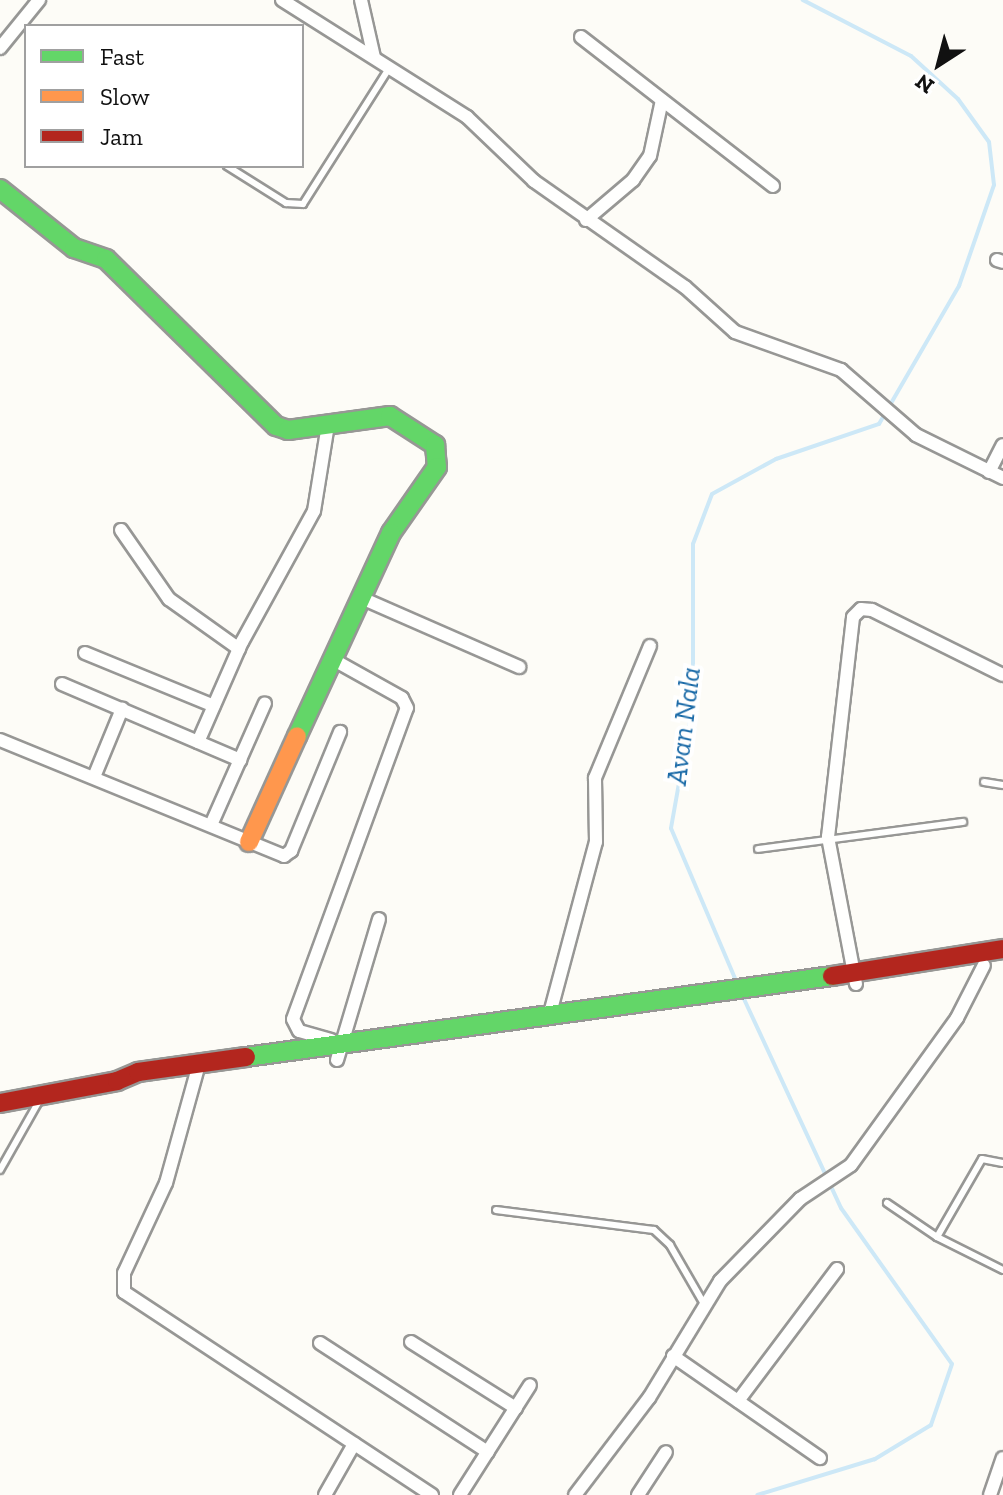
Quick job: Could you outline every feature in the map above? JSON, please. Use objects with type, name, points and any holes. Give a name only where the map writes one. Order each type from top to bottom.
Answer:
[{"type":"main road","points":[[0,189],[74,248],[106,259],[276,426],[288,430],[395,418],[430,440],[439,456],[430,479],[391,533],[359,597],[334,660],[249,842]]},
{"type":"main road","points":[[339,1049],[854,978],[1003,949]]},
{"type":"main road","points":[[854,978],[1003,962]]},
{"type":"main road","points":[[0,1103],[117,1081],[144,1084],[197,1071],[549,1017],[698,1001]]},
{"type":"street","points":[[0,48],[39,0]]},
{"type":"street","points":[[282,0],[390,67],[497,143],[534,181],[685,287],[735,332],[841,370],[916,435],[1003,478]]},
{"type":"street","points":[[361,0],[374,57]]},
{"type":"street","points":[[581,37],[773,186]]},
{"type":"street","points":[[586,220],[633,180],[650,156],[662,100]]},
{"type":"street","points":[[198,742],[239,649],[314,511],[328,425]]},
{"type":"street","points":[[989,472],[1003,445]]},
{"type":"street","points":[[121,530],[169,599],[239,649]]},
{"type":"street","points":[[359,597],[519,667]]},
{"type":"street","points":[[854,978],[828,841],[850,627],[861,609],[1003,675]]},
{"type":"street","points":[[549,1017],[596,842],[595,778],[650,646]]},
{"type":"street","points":[[85,653],[214,706]]},
{"type":"street","points":[[334,660],[402,698],[407,708],[293,1019],[306,1035],[339,1049],[379,919]]},
{"type":"street","points":[[62,684],[240,760]]},
{"type":"street","points":[[211,825],[265,703]]},
{"type":"street","points":[[94,777],[122,709]]},
{"type":"street","points":[[0,740],[287,855],[340,732]]},
{"type":"street","points":[[575,1495],[673,1356],[720,1281],[815,1187],[838,1176],[957,1018],[984,965]]},
{"type":"street","points":[[197,1071],[163,1193],[124,1273],[124,1292],[432,1495]]},
{"type":"street","points":[[738,1401],[837,1269]]},
{"type":"street","points":[[411,1342],[516,1408]]},
{"type":"street","points":[[320,1343],[488,1452]]},
{"type":"street","points":[[673,1356],[820,1458]]},
{"type":"street","points":[[460,1495],[530,1385]]},
{"type":"street","points":[[325,1495],[354,1444]]},
{"type":"street","points":[[638,1495],[666,1452]]},
{"type":"street","points":[[990,1495],[1000,1477],[1003,1458]]},
{"type":"lane","points":[[230,168],[286,203],[303,204],[390,67]]},
{"type":"lane","points":[[984,782],[1003,785]]},
{"type":"lane","points":[[758,849],[963,822]]},
{"type":"lane","points":[[0,1170],[40,1097]]},
{"type":"lane","points":[[937,1237],[982,1159],[1003,1163]]},
{"type":"lane","points":[[887,1203],[937,1237],[1003,1270]]},
{"type":"lane","points":[[496,1210],[654,1230],[670,1245],[704,1304]]},
{"type":"waterway","name":"Avan Nala","points":[[737,983],[671,828],[693,705],[693,544],[712,494],[776,459],[879,424],[959,286],[994,185],[989,142],[958,99],[911,56],[803,0]]},
{"type":"waterway","name":"Avan Nala","points":[[744,999],[841,1208],[952,1364],[931,1425],[875,1459],[757,1495]]},
{"type":"traffic: fast","points":[[0,189],[74,248],[106,259],[276,426],[288,430],[390,416],[435,445],[437,467],[391,533],[297,736]]},
{"type":"traffic: fast","points":[[246,1057],[832,976]]},
{"type":"traffic: slow","points":[[249,842],[297,736]]},
{"type":"traffic: jam","points":[[832,976],[1003,949]]},
{"type":"traffic: jam","points":[[0,1103],[117,1081],[138,1072],[246,1057]]}]
